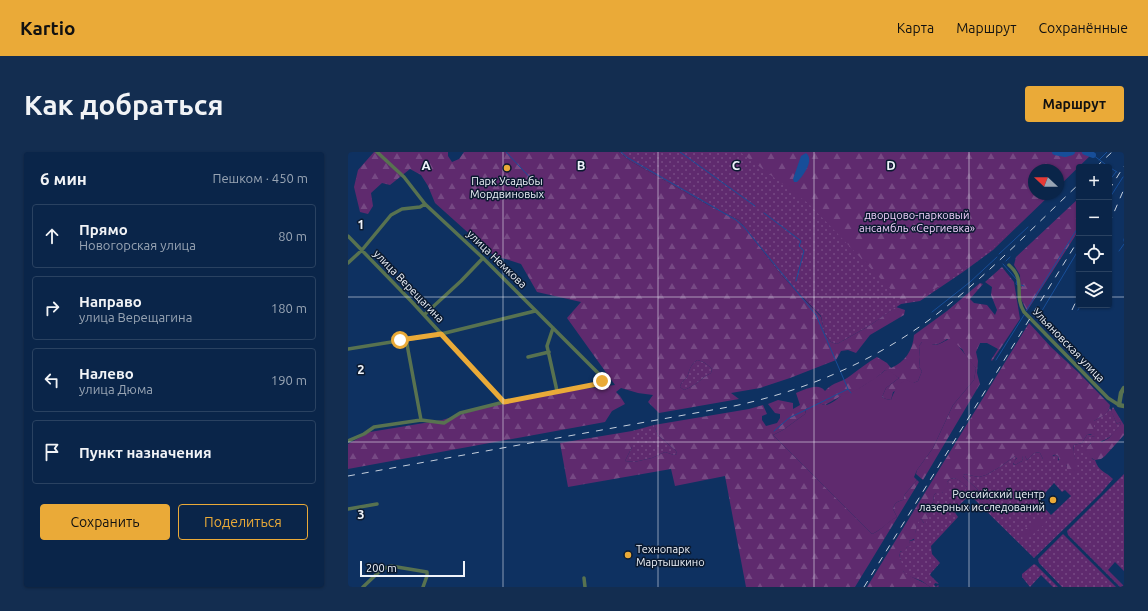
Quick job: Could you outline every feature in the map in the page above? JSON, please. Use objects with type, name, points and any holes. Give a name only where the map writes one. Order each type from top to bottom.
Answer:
[{"type":"street","name":"улица Немкова","points":[[377,152],[404,177],[425,204],[483,258],[600,375],[602,381],[597,384],[557,391]]},
{"type":"street","points":[[348,263],[362,250],[391,215],[402,209],[420,207],[425,204]]},
{"type":"street","name":"улица Верещагина","points":[[348,236],[424,314],[504,402]]},
{"type":"street","points":[[424,314],[461,281],[483,258]]},
{"type":"street","name":"Ульяновская улица","points":[[1009,265],[1018,276],[1019,298],[1024,312],[1108,398],[1121,406]]},
{"type":"street","points":[[348,348],[441,334],[535,310]]},
{"type":"street","points":[[348,441],[364,434],[374,427],[421,420],[444,423],[460,413],[557,391],[547,346],[553,328]]},
{"type":"street","points":[[406,339],[421,420]]},
{"type":"street","points":[[528,357],[549,352]]},
{"type":"street","points":[[1121,406],[1121,393],[1124,388]]},
{"type":"street","points":[[348,509],[377,504]]},
{"type":"street","points":[[363,587],[382,569],[391,566],[426,572],[427,576],[423,587]]},
{"type":"street","points":[[584,578],[585,587]]},
{"type":"green space","points":[[374,152],[448,152],[448,156],[452,162],[459,159],[464,152],[619,152],[630,161],[708,205],[739,220],[782,276],[821,317],[825,334],[831,342],[837,344],[869,326],[896,307],[905,310],[904,315],[870,335],[856,353],[848,350],[841,351],[836,360],[790,378],[760,388],[731,393],[739,399],[659,413],[648,402],[653,395],[638,393],[621,388],[616,392],[625,404],[612,411],[605,422],[348,469],[348,444],[370,432],[442,420],[521,397],[615,385],[567,318],[581,302],[537,292],[521,264],[493,255],[435,203],[428,186],[421,175],[410,169],[390,185],[382,183],[371,193],[373,206],[368,214],[360,212],[354,187],[358,170]],"holes":[[[697,360],[712,369],[711,373],[684,390],[680,387],[681,384],[687,377],[690,368]]]},
{"type":"green space","name":"дворцово-парковый ансамбль «Сергиевка»","points":[[619,152],[1094,152],[1082,164],[1076,164],[1076,170],[1064,181],[1064,164],[1028,164],[1028,200],[1045,200],[993,250],[920,301],[901,304],[869,326],[837,344],[831,342],[825,334],[821,316],[782,276],[739,220],[708,205],[630,161]]},
{"type":"green space","name":"дворцово-парковый ансамбль «Сергиевка»","points":[[740,152],[1091,152],[1079,164],[1076,164],[1076,167],[1064,179],[1064,164],[1028,164],[1028,200],[1042,200],[993,248],[919,300],[902,301],[809,204]]},
{"type":"green space","points":[[1076,201],[1076,235],[1027,311],[1021,299],[1020,275],[1014,265],[1016,257]]},
{"type":"green space","points":[[1002,267],[1014,282],[1020,319],[992,361],[991,360],[998,349],[987,343],[980,343],[976,352],[978,361],[977,373],[980,384],[923,480],[916,474],[917,470],[933,448],[953,405],[974,380],[976,368],[967,358],[962,349],[947,339],[935,345],[922,342],[919,346],[919,367],[922,371],[918,381],[893,392],[891,400],[882,397],[886,388],[899,378],[885,370],[857,391],[841,396],[825,405],[815,402],[806,409],[805,414],[783,430],[773,435],[872,534],[897,517],[893,509],[895,504],[903,500],[905,494],[917,480],[919,482],[855,587],[746,587],[725,476],[675,486],[671,469],[568,487],[560,443],[632,431],[632,447],[625,461],[634,462],[652,458],[665,452],[674,455],[677,454],[676,451],[658,435],[654,425],[749,409],[763,405],[767,414],[762,416],[762,420],[766,426],[777,423],[780,418],[780,414],[775,413],[768,404],[778,400],[793,403],[793,409],[800,405],[796,393],[815,387],[822,388],[825,391],[831,385],[847,378],[877,357],[887,363],[891,368],[904,359],[907,355],[912,346],[914,335],[947,311],[980,283],[983,284],[970,299],[974,303],[987,305],[995,315],[997,310],[991,295],[992,287],[985,282]]},
{"type":"green space","points":[[1029,323],[1051,347],[1110,405],[1108,411],[1104,415],[1094,421],[1094,427],[1097,433],[1094,437],[1092,434],[1087,435],[1082,443],[1074,445],[1073,449],[1078,468],[1077,472],[1074,474],[1069,473],[1067,470],[1067,465],[1060,464],[1059,457],[1056,455],[1050,460],[1046,460],[1043,459],[1040,453],[1038,453],[1034,454],[1027,460],[1025,456],[1023,456],[1022,461],[1015,465],[1013,463],[1017,458],[1015,456],[1000,467],[986,475],[979,477],[963,474],[963,476],[993,504],[993,507],[991,508],[972,491],[965,491],[967,487],[960,481],[955,478],[950,479],[947,482],[948,486],[941,494],[936,493],[934,495],[933,502],[926,512],[928,518],[926,523],[924,523],[921,519],[919,521],[916,528],[916,538],[909,541],[911,546],[907,547],[905,551],[901,551],[899,554],[903,571],[930,587],[867,587]]},
{"type":"green space","points":[[952,338],[976,368],[974,380],[953,405],[933,448],[917,470],[914,477],[917,480],[905,494],[903,500],[897,502],[894,506],[893,509],[897,517],[872,534],[773,435],[783,430],[805,414],[809,404],[817,402],[823,405],[830,404],[838,399],[843,393],[849,393],[856,390],[880,375],[885,370],[891,372],[899,378],[886,388],[882,397],[891,400],[897,388],[906,379],[913,383],[918,381],[922,371],[919,367],[919,346],[922,342],[930,342],[933,345],[936,345]]},
{"type":"green space","points":[[697,360],[707,364],[712,369],[711,373],[684,390],[680,387],[680,385],[687,377],[692,366]]},
{"type":"green space","points":[[1113,407],[1124,425],[1124,435],[1105,456],[1101,459],[1095,460],[1086,455],[1084,449],[1095,440],[1102,442],[1109,438],[1121,424],[1120,422],[1117,424],[1111,411]]},
{"type":"green space","points":[[1110,408],[1117,424],[1120,422],[1121,424],[1109,438],[1091,443],[1088,446],[1092,459],[1095,460],[1100,469],[1113,479],[1101,493],[1034,558],[970,495],[954,511],[958,517],[931,546],[932,554],[940,563],[930,575],[939,584],[935,583],[934,585],[936,587],[930,587],[922,581],[906,575],[903,571],[899,553],[910,545],[909,541],[914,540],[917,522],[921,519],[924,523],[927,516],[926,512],[933,502],[934,495],[936,493],[942,493],[947,482],[953,478],[962,482],[970,491],[972,490],[985,504],[993,504],[963,476],[963,474],[979,477],[986,475],[1000,467],[1015,456],[1017,457],[1013,464],[1015,465],[1022,461],[1023,456],[1025,456],[1027,460],[1034,454],[1038,453],[1040,453],[1043,459],[1056,455],[1059,457],[1058,460],[1067,466],[1076,461],[1073,452],[1074,445],[1082,443],[1087,435],[1092,434],[1094,437],[1094,421],[1105,414]],"holes":[[[1054,483],[1062,492],[1065,490],[1071,496],[1051,515],[1038,501]]]},
{"type":"green space","points":[[654,425],[658,435],[676,451],[677,454],[674,455],[665,452],[652,458],[634,462],[625,461],[632,447],[632,431]]},
{"type":"green space","points":[[1124,474],[1124,571],[1115,562],[1108,570],[1124,586],[1120,587],[1068,535],[1067,531]]},
{"type":"green space","points":[[1044,518],[1046,521],[1045,524],[1023,541],[1022,537],[1025,529],[1032,523]]},
{"type":"green space","points":[[1063,534],[1116,587],[1062,587],[1039,563],[1038,559]]},
{"type":"green space","points":[[1034,564],[1058,587],[1053,587],[1041,575],[1030,587],[1022,577],[1022,574]]},
{"type":"water","points":[[806,153],[809,164],[797,182],[794,182],[793,179],[801,156]]},
{"type":"waterway","points":[[506,152],[536,184]]},
{"type":"waterway","points":[[621,152],[628,158],[736,220],[744,227],[816,315],[848,389],[789,418],[774,431]]},
{"type":"waterway","points":[[680,152],[755,206]]},
{"type":"waterway","points":[[1055,152],[1065,154],[1072,152]]},
{"type":"waterway","points":[[1085,152],[1093,155]]},
{"type":"waterway","points":[[1099,160],[1107,152]]},
{"type":"waterway","points":[[1093,155],[1105,164]]},
{"type":"waterway","points":[[1112,169],[1117,172]]},
{"type":"waterway","points":[[1112,177],[1116,172]]},
{"type":"waterway","points":[[1112,194],[1123,177]]},
{"type":"waterway","points":[[764,213],[801,241],[799,246],[804,251],[796,281]]},
{"type":"waterway","points":[[999,254],[1028,227]]},
{"type":"waterway","points":[[1026,311],[1076,231]]},
{"type":"waterway","points":[[1119,251],[1124,244]]},
{"type":"waterway","points":[[1040,314],[1076,254]]},
{"type":"waterway","points":[[932,312],[970,282],[997,257]]},
{"type":"waterway","points":[[1006,261],[1010,257]]},
{"type":"waterway","points":[[1003,264],[1017,280],[1016,284],[1018,285]]},
{"type":"waterway","points":[[996,360],[1024,315]]},
{"type":"waterway","points":[[848,389],[851,393]]},
{"type":"railway","points":[[1099,164],[1112,152]]},
{"type":"railway","points":[[1112,185],[1124,166]]},
{"type":"railway","points":[[348,476],[734,406],[760,400],[811,383],[861,362],[907,335],[929,320],[987,272],[1076,187]]},
{"type":"railway","points":[[1112,217],[1124,189]]},
{"type":"railway","points":[[864,587],[1076,244]]},
{"type":"railway","points":[[1072,310],[1076,301]]},
{"type":"place","name":"Парк Усадьбы Мордвиновых","points":[[507,168]]},
{"type":"place","name":"Российский центр лазерных исследований","points":[[1053,500]]},
{"type":"place","name":"Технопарк Мартышкино","points":[[628,555]]},
{"type":"route","points":[[400,340],[441,334],[504,402],[597,384],[602,381]]}]
